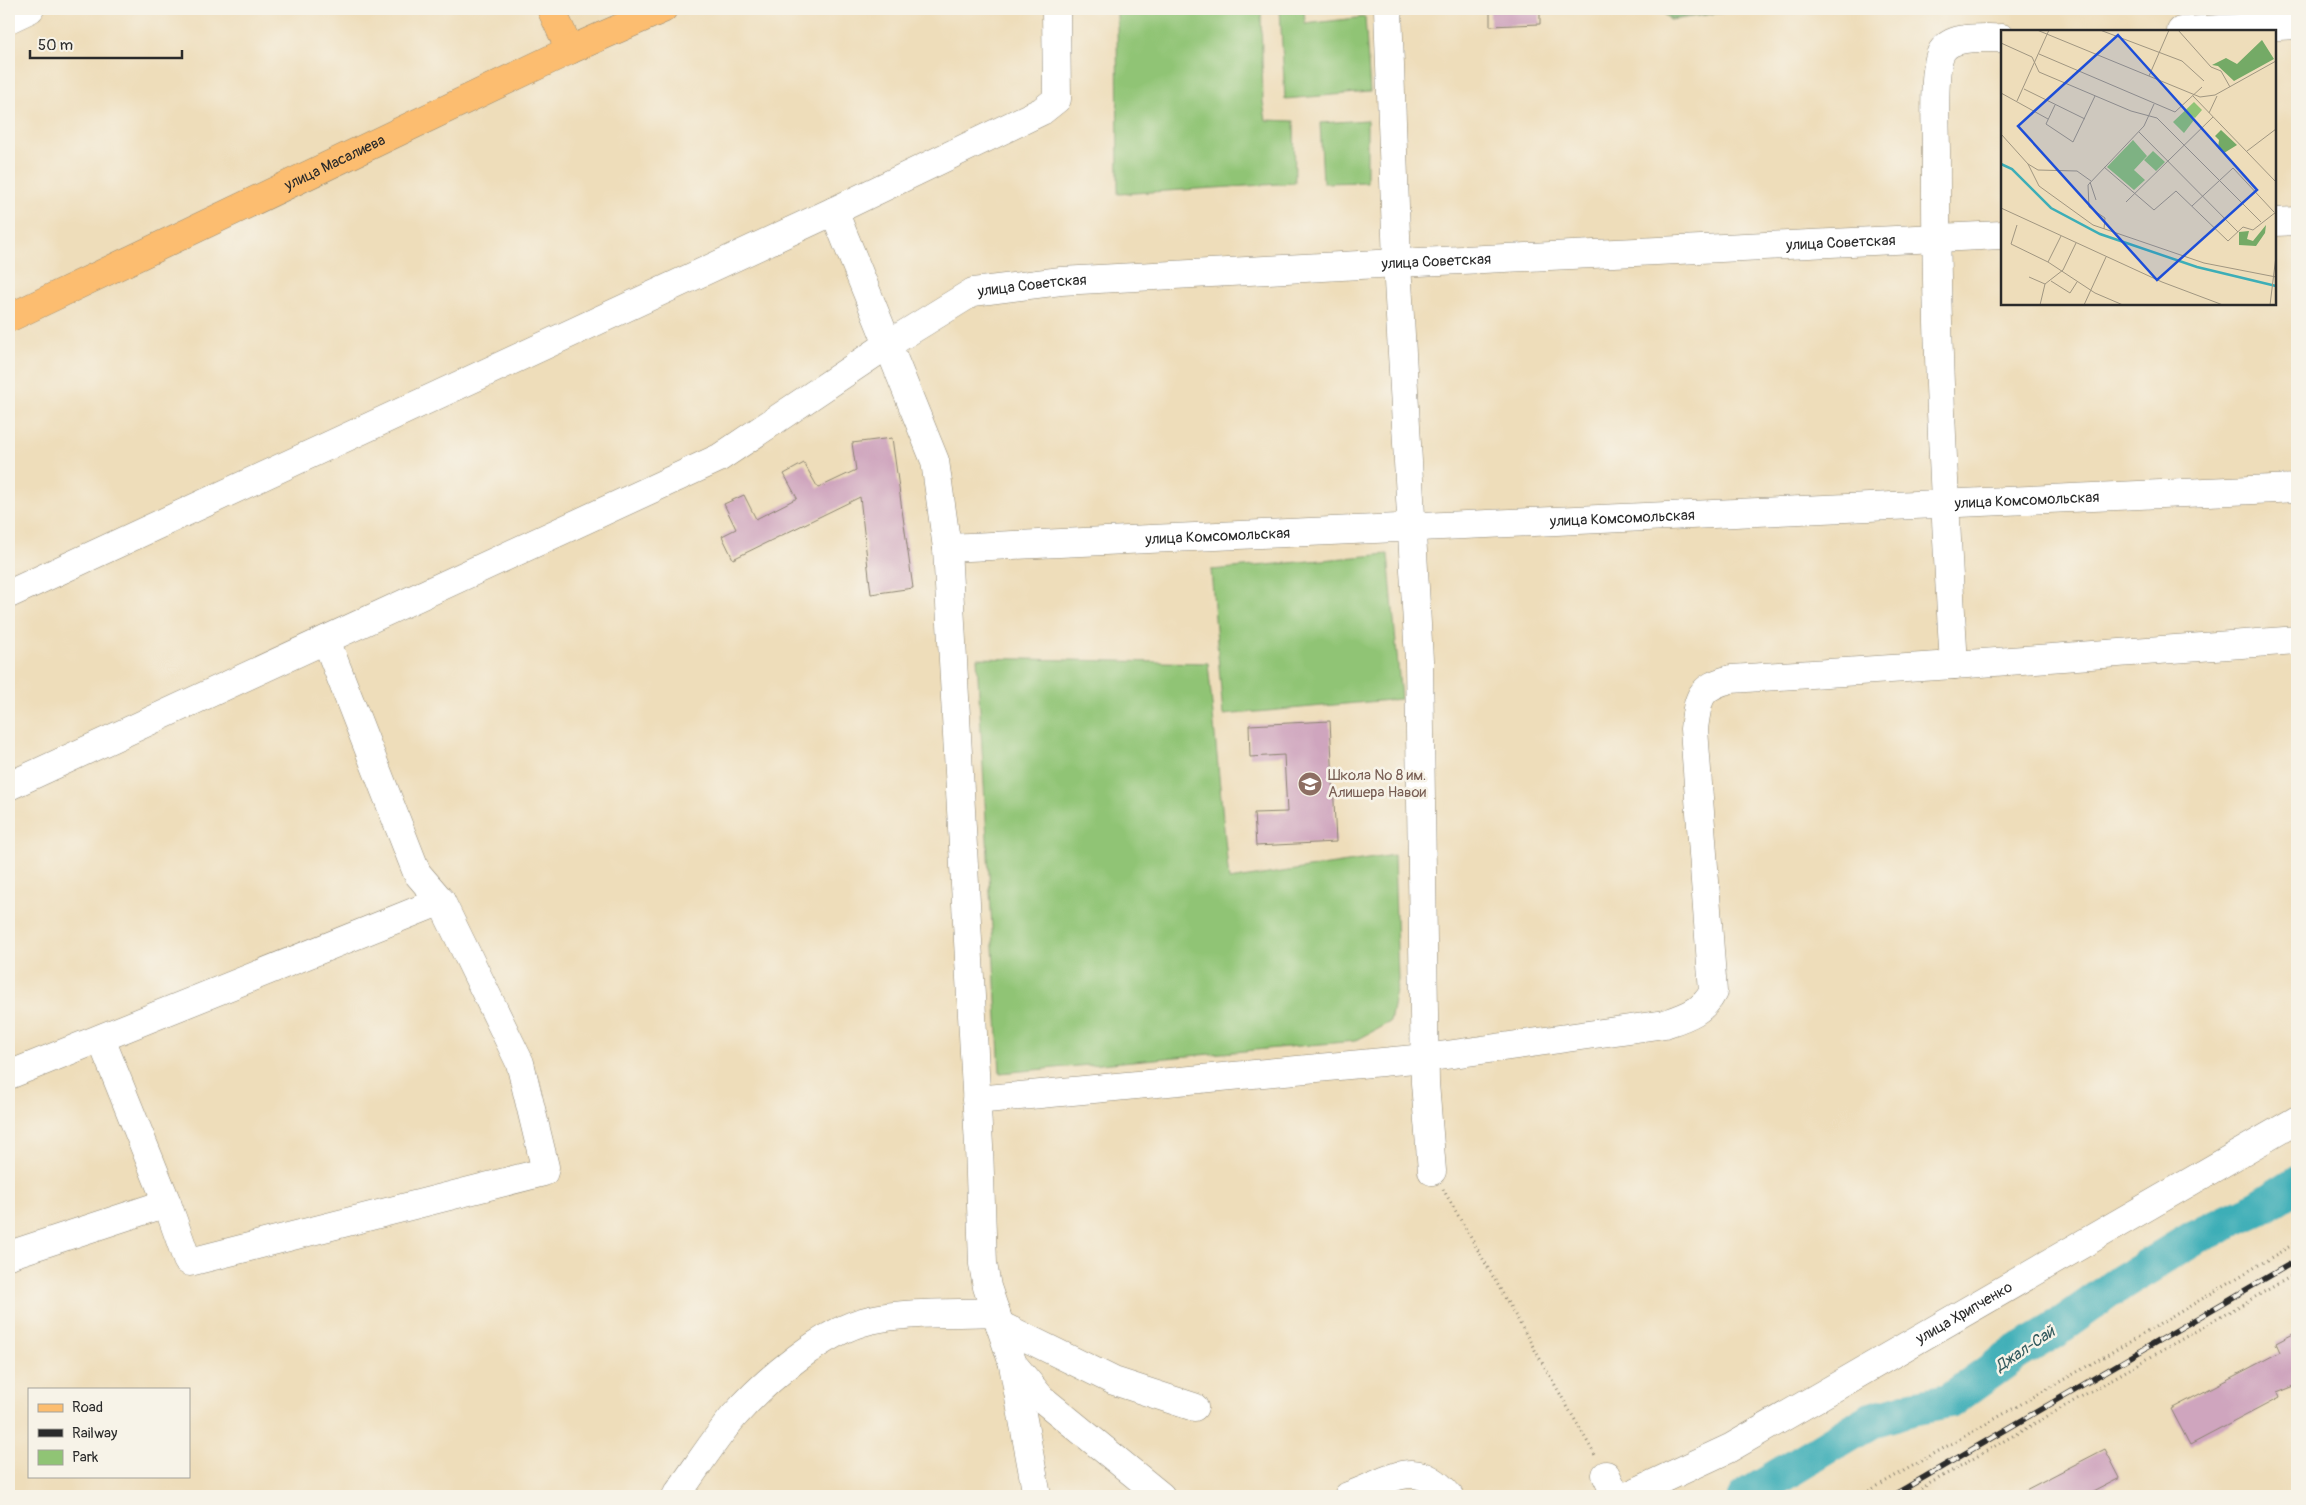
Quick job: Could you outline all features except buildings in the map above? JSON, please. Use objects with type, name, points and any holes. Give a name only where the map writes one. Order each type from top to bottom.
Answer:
[{"type":"main road","points":[[551,9],[570,50]]},
{"type":"main road","name":"улица Масалиева","points":[[9,318],[570,50],[663,9]]},
{"type":"street","points":[[9,20],[30,9]]},
{"type":"street","points":[[9,594],[834,211],[1054,103],[1057,95],[1056,9]]},
{"type":"street","points":[[1388,9],[1396,262],[1420,670],[1425,1083],[1432,1171]]},
{"type":"street","points":[[2200,30],[2297,25]]},
{"type":"street","points":[[1954,665],[1945,505],[1936,238],[1937,84],[1941,54],[1946,46],[1954,40],[2001,38]]},
{"type":"street","points":[[834,211],[935,461],[948,548],[983,1264],[987,1287],[1013,1364],[1037,1496]]},
{"type":"street","points":[[2276,222],[2297,221]]},
{"type":"street","name":"улица Советская","points":[[9,786],[719,458],[887,345],[972,292],[1061,281],[1396,262],[2001,235]]},
{"type":"street","name":"улица Комсомольская","points":[[948,548],[2297,488]]},
{"type":"street","points":[[101,1039],[167,1203],[187,1260],[195,1262],[544,1172],[545,1167],[520,1063],[441,901],[417,873],[326,640]]},
{"type":"street","points":[[976,1100],[1425,1058],[1665,1024],[1703,1008],[1713,992],[1694,729],[1698,701],[1704,691],[1714,684],[1732,679],[2297,640]]},
{"type":"street","points":[[9,1075],[441,901]]},
{"type":"street","name":"улица Хрипченко","points":[[1627,1496],[1730,1448],[2297,1120]]},
{"type":"street","points":[[9,1255],[167,1203]]},
{"type":"street","points":[[676,1496],[734,1416],[787,1366],[834,1334],[851,1326],[889,1317],[998,1318],[1114,1381],[1194,1407]]},
{"type":"street","points":[[1013,1364],[1042,1398],[1161,1496]]},
{"type":"street","points":[[1348,1496],[1397,1476],[1411,1474],[1437,1482],[1449,1496]]},
{"type":"path","points":[[1432,1171],[1611,1486]]},
{"type":"path","points":[[1860,1496],[2140,1336],[2297,1242]]},
{"type":"path","points":[[1908,1496],[2297,1273]]},
{"type":"green space","points":[[1117,9],[1247,9],[1248,13],[1261,12],[1263,102],[1266,120],[1294,121],[1295,183],[1118,194]]},
{"type":"green space","points":[[1304,9],[1305,24],[1365,17],[1370,92],[1285,99],[1280,10]]},
{"type":"green space","points":[[1659,9],[1748,9],[1670,20]]},
{"type":"green space","points":[[1367,120],[1367,182],[1323,183],[1320,123]]},
{"type":"green space","points":[[1388,554],[1401,699],[1223,715],[1211,570]]},
{"type":"green space","points":[[977,658],[1208,663],[1229,880],[1394,855],[1398,980],[1390,1022],[1355,1041],[1000,1073]]},
{"type":"waterway","name":"Джал-Сай","points":[[1746,1496],[1871,1420],[1912,1408],[1949,1401],[2016,1353],[2053,1331],[2122,1282],[2196,1237],[2259,1208],[2297,1184]]},
{"type":"railway","points":[[1892,1496],[2297,1260]]},
{"type":"place","name":"Школа № 8 им. Алишера Навои","points":[[1310,784]]}]
